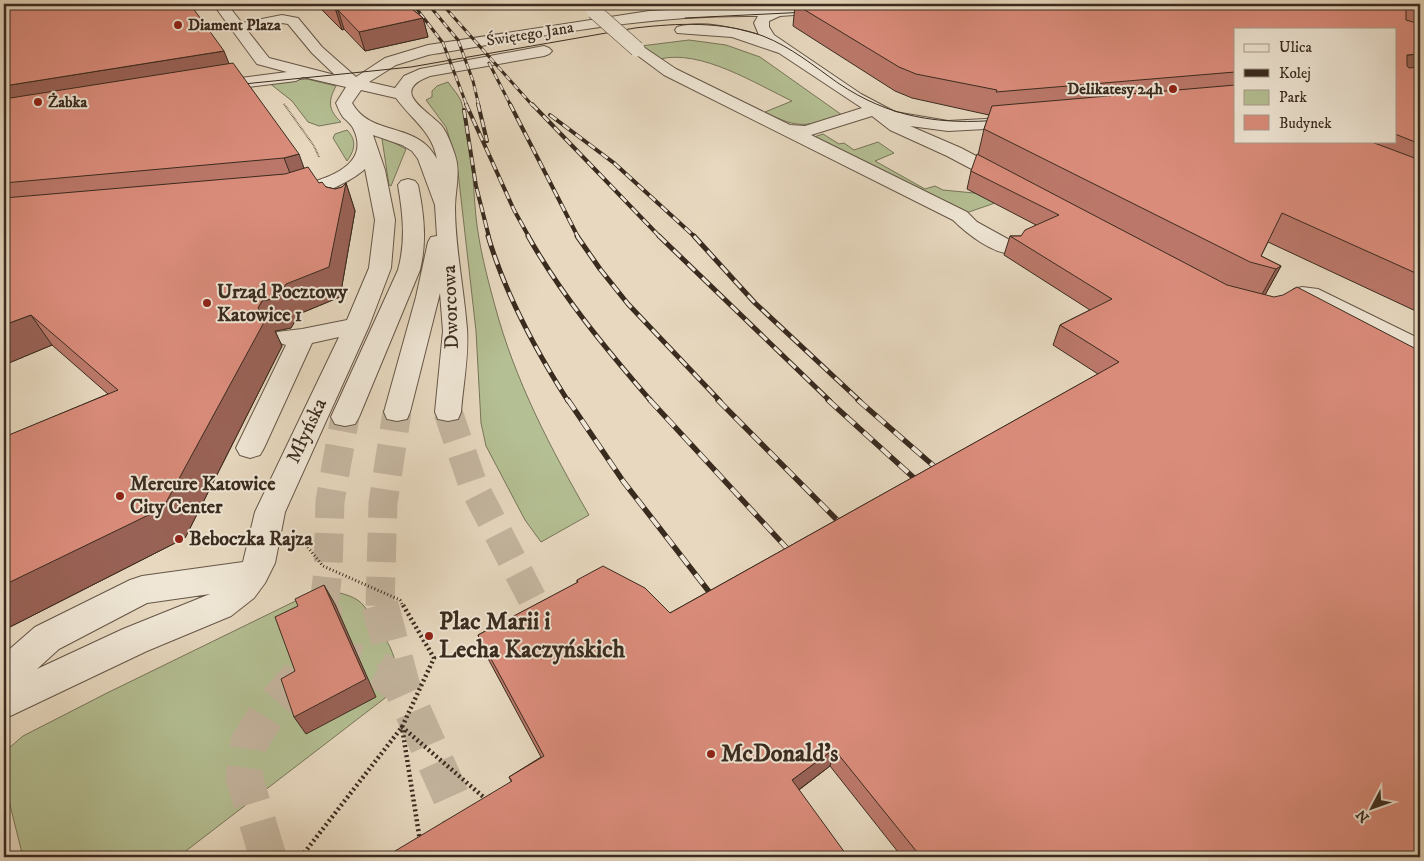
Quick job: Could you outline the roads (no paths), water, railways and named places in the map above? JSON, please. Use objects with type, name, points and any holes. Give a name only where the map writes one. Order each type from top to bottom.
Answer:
[{"type":"street","points":[[220,4],[263,61],[354,85],[402,94]]},
{"type":"street","name":"Świętego Jana","points":[[354,85],[372,71],[398,58],[428,50],[649,15],[746,8],[780,12],[893,4]]},
{"type":"street","points":[[595,7],[640,41],[649,59],[670,72],[960,216],[970,226],[1006,248]]},
{"type":"street","points":[[684,30],[726,20],[746,8]]},
{"type":"street","points":[[780,12],[763,17],[760,24],[768,38],[784,50],[896,126],[914,136],[954,152],[1023,189]]},
{"type":"street","points":[[234,23],[289,19],[293,21],[325,58],[354,85]]},
{"type":"street","points":[[667,31],[732,32],[763,40],[784,50]]},
{"type":"street","points":[[609,39],[640,41]]},
{"type":"street","name":"Świętego Jana","points":[[402,94],[402,87],[406,82],[426,72],[560,48]]},
{"type":"street","points":[[325,58],[358,61],[428,50]]},
{"type":"street","points":[[193,90],[240,82],[312,75]]},
{"type":"street","points":[[354,85],[344,103],[347,114],[361,125],[417,146]]},
{"type":"street","name":"Dworcowa","points":[[402,94],[416,112],[434,129],[446,156],[448,173],[444,205],[454,331],[448,412]]},
{"type":"street","points":[[788,130],[806,131],[874,110],[906,120],[948,126],[1040,120]]},
{"type":"street","points":[[385,220],[408,185],[417,146],[416,112]]},
{"type":"street","points":[[361,125],[376,170],[385,220]]},
{"type":"street","points":[[948,126],[943,137],[945,145],[954,152]]},
{"type":"street","points":[[267,196],[296,194],[326,184],[356,167],[365,156],[368,144]]},
{"type":"street","name":"Dworcowa","points":[[417,146],[426,156],[444,205]]},
{"type":"street","points":[[326,184],[345,199]]},
{"type":"street","points":[[345,417],[409,270],[414,254],[414,218],[408,185]]},
{"type":"street","points":[[397,412],[428,297],[444,205]]},
{"type":"street","name":"Młyńska","points":[[4,702],[135,640],[219,606],[242,588],[254,574],[259,563],[270,512],[377,279],[385,220]]},
{"type":"street","points":[[1280,298],[1289,293],[1310,294],[1420,349]]},
{"type":"street","points":[[250,448],[294,337],[357,326]]},
{"type":"street","points":[[4,676],[47,638],[142,590],[254,574]]},
{"type":"tunnel","points":[[380,605],[383,503],[397,412]]},
{"type":"tunnel","points":[[448,412],[473,485],[536,606]]},
{"type":"tunnel","points":[[324,606],[328,571],[330,501],[345,417]]},
{"type":"tunnel","points":[[322,626],[324,605]]},
{"type":"tunnel","points":[[380,605],[402,687]]},
{"type":"tunnel","points":[[535,605],[552,637]]},
{"type":"tunnel","points":[[323,666],[346,662],[366,664],[383,673],[402,687]]},
{"type":"tunnel","points":[[268,857],[244,777],[249,743],[267,714],[299,677],[307,664]]},
{"type":"tunnel","points":[[402,687],[478,857]]},
{"type":"tram line","points":[[685,18],[808,12]]},
{"type":"tram line","points":[[234,85],[411,67],[635,28],[700,24],[747,31],[773,40],[793,51],[857,95],[896,111],[936,120],[1001,120]]},
{"type":"railway","points":[[413,4],[443,43],[467,106]]},
{"type":"railway","points":[[428,4],[458,40],[473,81],[479,106]]},
{"type":"railway","points":[[442,4],[533,106]]},
{"type":"railway","points":[[489,63],[511,106]]},
{"type":"railway","points":[[466,104],[514,210],[529,237]]},
{"type":"railway","points":[[478,104],[487,141]]},
{"type":"railway","points":[[510,104],[578,237]]},
{"type":"railway","points":[[532,104],[660,237]]},
{"type":"railway","points":[[464,110],[476,186],[489,237]]},
{"type":"railway","points":[[550,115],[614,163],[694,237]]},
{"type":"railway","points":[[488,236],[503,279],[522,321],[568,401]]},
{"type":"railway","points":[[528,236],[555,280],[585,322],[651,401]]},
{"type":"railway","points":[[577,236],[628,304],[720,401]]},
{"type":"railway","points":[[660,237],[830,401]]},
{"type":"railway","points":[[694,237],[755,303],[860,401]]},
{"type":"railway","points":[[568,400],[623,481],[717,602]]},
{"type":"railway","points":[[650,400],[795,557]]},
{"type":"railway","points":[[718,400],[846,529]]},
{"type":"railway","points":[[828,400],[924,487]]},
{"type":"railway","points":[[858,400],[943,474]]},
{"type":"place","name":"Diament Plaza","points":[[178,25]]},
{"type":"place","name":"Delikatesy 24h","points":[[1173,89]]},
{"type":"place","name":"Żabka","points":[[38,102]]},
{"type":"place","name":"Urząd Pocztowy Katowice 1","points":[[207,303]]},
{"type":"place","name":"Mercure Katowice City Center","points":[[120,496]]},
{"type":"place","name":"Beboczka Rajza","points":[[179,539]]},
{"type":"place","name":"Plac Marii i Lecha Kaczyńskich","points":[[429,636]]},
{"type":"place","name":"McDonald's","points":[[711,754]]}]
